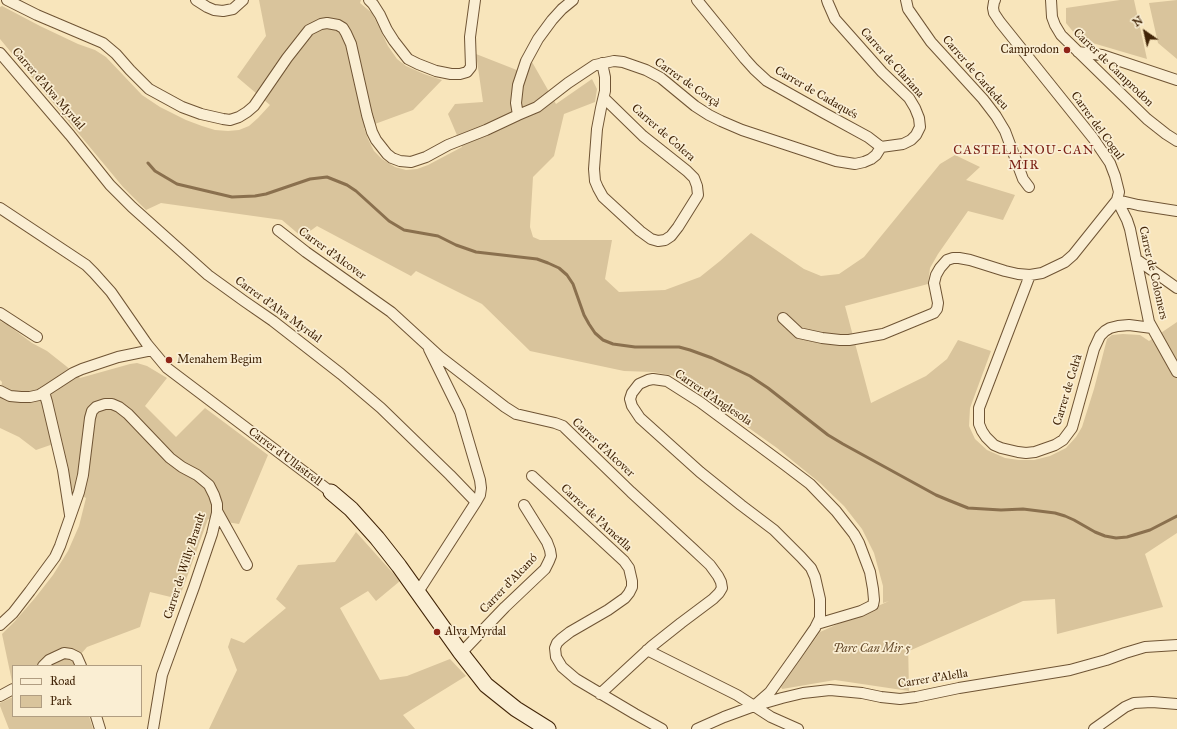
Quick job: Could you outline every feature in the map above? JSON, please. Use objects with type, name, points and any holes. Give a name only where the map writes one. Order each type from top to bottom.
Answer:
[{"type":"street","points":[[7,0],[37,15],[103,42],[149,89],[182,107],[201,114],[230,120],[239,117],[254,106],[287,58],[309,30],[321,24],[327,23],[338,25],[343,28],[351,44],[367,116],[376,140],[392,158],[400,161],[411,162],[426,157],[448,144],[486,130],[518,115],[516,103],[518,85],[526,61],[538,39],[552,20],[573,0]]},
{"type":"street","points":[[196,0],[207,7],[223,11],[233,9],[243,0]]},
{"type":"street","points":[[369,0],[380,15],[394,41],[408,58],[418,64],[436,71],[460,74],[467,72],[471,67],[470,37],[475,0]]},
{"type":"street","name":"Carrer de Cadaqués","points":[[697,0],[745,60],[767,81],[868,137],[881,147]]},
{"type":"street","name":"Carrer de Clariana","points":[[827,0],[835,19],[882,72],[909,98],[919,118],[920,127],[916,135],[911,140],[903,144],[881,147]]},
{"type":"street","name":"Carrer de Cardedeu","points":[[906,0],[908,10],[931,42],[983,99],[996,116],[1005,131],[1023,179],[1029,187]]},
{"type":"street","name":"Carrer del Cogul","points":[[995,0],[993,8],[994,13],[1000,22],[1093,138],[1110,163],[1119,192],[1116,200]]},
{"type":"street","name":"Carrer de Camprodon","points":[[1051,0],[1052,17],[1055,25],[1062,35],[1147,119],[1177,141]]},
{"type":"street","points":[[1078,52],[1102,55],[1177,80]]},
{"type":"street","name":"Carrer d'Alva Myrdal","points":[[0,53],[110,184],[132,207],[208,275],[273,321],[341,374],[381,408],[476,502]]},
{"type":"street","name":"Carrer de Corçà","points":[[518,115],[537,106],[595,65],[614,61],[624,62],[646,70],[661,78],[709,116],[742,130],[836,161],[855,164],[864,162],[876,155],[881,147]]},
{"type":"street","name":"Carrer de Colera","points":[[602,63],[605,77],[605,90],[597,129],[594,170],[595,181],[603,197],[640,231],[658,242],[665,240],[671,236],[678,227],[698,195],[694,178],[644,136],[604,98]]},
{"type":"street","points":[[783,318],[798,333],[822,338],[849,340],[883,334],[934,313],[937,309],[938,303],[934,283],[936,275],[947,260],[959,258],[1005,271],[1030,275],[1042,273],[1065,262],[1116,200],[1177,211]]},
{"type":"street","name":"Carrer de Colomers","points":[[1116,200],[1127,220],[1130,229],[1149,322],[1177,372]]},
{"type":"street","name":"Carrer d'Ullastrell","points":[[0,208],[86,265],[111,292],[152,350],[167,368],[351,509],[377,538],[478,675],[495,692],[516,709],[548,729]]},
{"type":"street","name":"Carrer d'Alcover","points":[[278,230],[306,252],[391,312],[445,361],[505,407],[516,414],[562,426],[710,565],[718,576],[722,588],[719,593],[647,650],[600,694]]},
{"type":"street","points":[[1136,259],[1177,288]]},
{"type":"street","name":"Carrer de Celrà","points":[[1030,275],[979,408],[979,424],[982,432],[994,445],[1001,448],[1026,453],[1035,452],[1055,445],[1063,440],[1072,428],[1094,349],[1100,336],[1105,331],[1118,326],[1129,325],[1152,328]]},
{"type":"street","points":[[0,313],[37,336]]},
{"type":"street","points":[[418,592],[476,502],[480,495],[481,488],[460,412],[426,343]]},
{"type":"street","points":[[0,391],[10,396],[30,397],[39,395],[73,373],[82,369],[118,357],[152,350]]},
{"type":"street","name":"Carrer d'Anglesola","points":[[754,706],[770,692],[820,618],[820,599],[815,577],[811,568],[774,530],[700,472],[640,418],[632,406],[630,399],[639,384],[653,379],[667,381],[700,402],[814,488],[836,511],[854,534],[870,572],[874,600],[873,605],[861,611],[817,624]]},
{"type":"street","points":[[44,392],[63,470],[70,517]]},
{"type":"street","name":"Carrer de Willy Brandt","points":[[0,625],[13,613],[54,557],[60,546],[81,484],[92,411],[96,407],[105,404],[112,404],[118,407],[128,414],[170,458],[182,467],[197,475],[209,485],[217,504],[212,534],[194,587],[166,660],[153,729]]},
{"type":"street","name":"Carrer de l'Ametlla","points":[[532,476],[624,561],[629,568],[632,581],[630,593],[625,598],[608,610],[570,632],[557,643],[555,648],[556,657],[562,667],[576,679],[662,729]]},
{"type":"street","name":"Carrer d'Alcanó","points":[[461,653],[505,607],[545,569],[550,561],[551,556],[547,542],[524,505]]},
{"type":"street","points":[[217,511],[247,565]]},
{"type":"street","name":"Carrer d'Alella","points":[[696,729],[754,706],[803,693],[830,690],[862,693],[881,697],[916,697],[959,688],[1070,670],[1106,660],[1124,652],[1145,647],[1177,646]]},
{"type":"street","points":[[647,650],[737,695],[771,717],[798,729]]},
{"type":"street","points":[[44,665],[49,660],[64,653],[77,657],[81,665]]},
{"type":"street","points":[[0,696],[12,690]]},
{"type":"street","points":[[1094,729],[1125,707],[1134,703],[1152,702],[1177,704]]},
{"type":"street","points":[[96,717],[100,729]]},
{"type":"green space","name":"Parc Can Mir 5","points":[[259,0],[361,0],[360,3],[372,13],[388,46],[397,59],[406,66],[442,80],[413,110],[364,128],[374,151],[382,159],[395,167],[406,170],[417,169],[428,165],[462,147],[448,114],[455,104],[483,102],[476,54],[527,74],[532,62],[556,104],[592,79],[597,89],[595,102],[564,114],[554,156],[533,177],[530,227],[533,237],[540,240],[612,240],[605,279],[619,292],[665,290],[700,277],[751,233],[804,269],[821,276],[839,274],[864,257],[940,164],[955,155],[980,167],[966,180],[1015,195],[1003,220],[968,211],[930,268],[928,284],[845,306],[871,403],[926,376],[947,359],[958,340],[991,351],[970,408],[969,426],[975,439],[987,450],[1005,458],[1034,460],[1050,456],[1066,448],[1076,437],[1082,427],[1107,339],[1112,335],[1123,334],[1140,335],[1149,341],[1177,322],[1177,533],[1145,554],[1163,607],[1057,634],[1055,599],[1023,601],[909,651],[908,641],[909,691],[835,680],[782,689],[781,687],[820,632],[889,601],[883,603],[883,586],[874,553],[862,529],[844,506],[820,483],[777,448],[675,376],[653,372],[624,371],[530,351],[482,304],[416,271],[411,276],[317,226],[302,237],[282,220],[161,203],[146,210],[123,187],[0,39],[0,7],[2,6],[78,44],[95,50],[106,57],[142,95],[160,107],[186,120],[215,130],[239,130],[249,126],[270,105],[237,77],[266,36]]},
{"type":"green space","points":[[1120,0],[1134,0],[1147,59],[1079,39],[1066,23],[1066,8]]},
{"type":"green space","points":[[1177,0],[1177,59],[1158,43],[1149,3]]},
{"type":"green space","points":[[0,321],[8,325],[32,343],[47,351],[80,378],[130,364],[137,363],[147,366],[167,378],[145,406],[176,437],[205,408],[268,455],[239,524],[208,519],[179,599],[150,592],[140,627],[87,647],[74,662],[75,665],[12,665],[12,681],[2,634],[35,598],[53,575],[68,551],[79,526],[86,498],[72,490],[62,441],[36,450],[19,437],[0,428],[0,396],[2,382],[0,380]]},
{"type":"green space","points":[[356,532],[400,581],[376,601],[368,591],[340,608],[380,680],[407,676],[450,659],[466,676],[403,715],[415,729],[209,729],[237,670],[228,647],[231,638],[244,643],[286,608],[276,599],[298,565],[335,562]]},
{"type":"green space","points":[[12,697],[12,717],[89,717],[93,729],[9,729],[0,703]]},
{"type":"waterway","points":[[148,163],[155,171],[177,184],[232,197],[266,194],[310,179],[327,177],[347,185],[356,191],[389,221],[404,230],[438,236],[456,245],[476,252],[537,259],[548,263],[559,268],[567,275],[573,284],[584,315],[595,333],[603,340],[613,344],[635,347],[679,347],[712,358],[750,376],[768,388],[828,435],[843,444],[936,495],[968,508],[1001,510],[1023,509],[1055,513],[1074,520],[1095,532],[1116,538],[1127,537],[1150,530],[1177,516]]},
{"type":"place","name":"Camprodon","points":[[1067,50]]},
{"type":"place","name":"Menahem Begim","points":[[169,360]]},
{"type":"place","name":"Alva Myrdal","points":[[437,632]]},
{"type":"district","name":"CASTELLNOU-CAN MIR","points":[[1024,158]]}]
